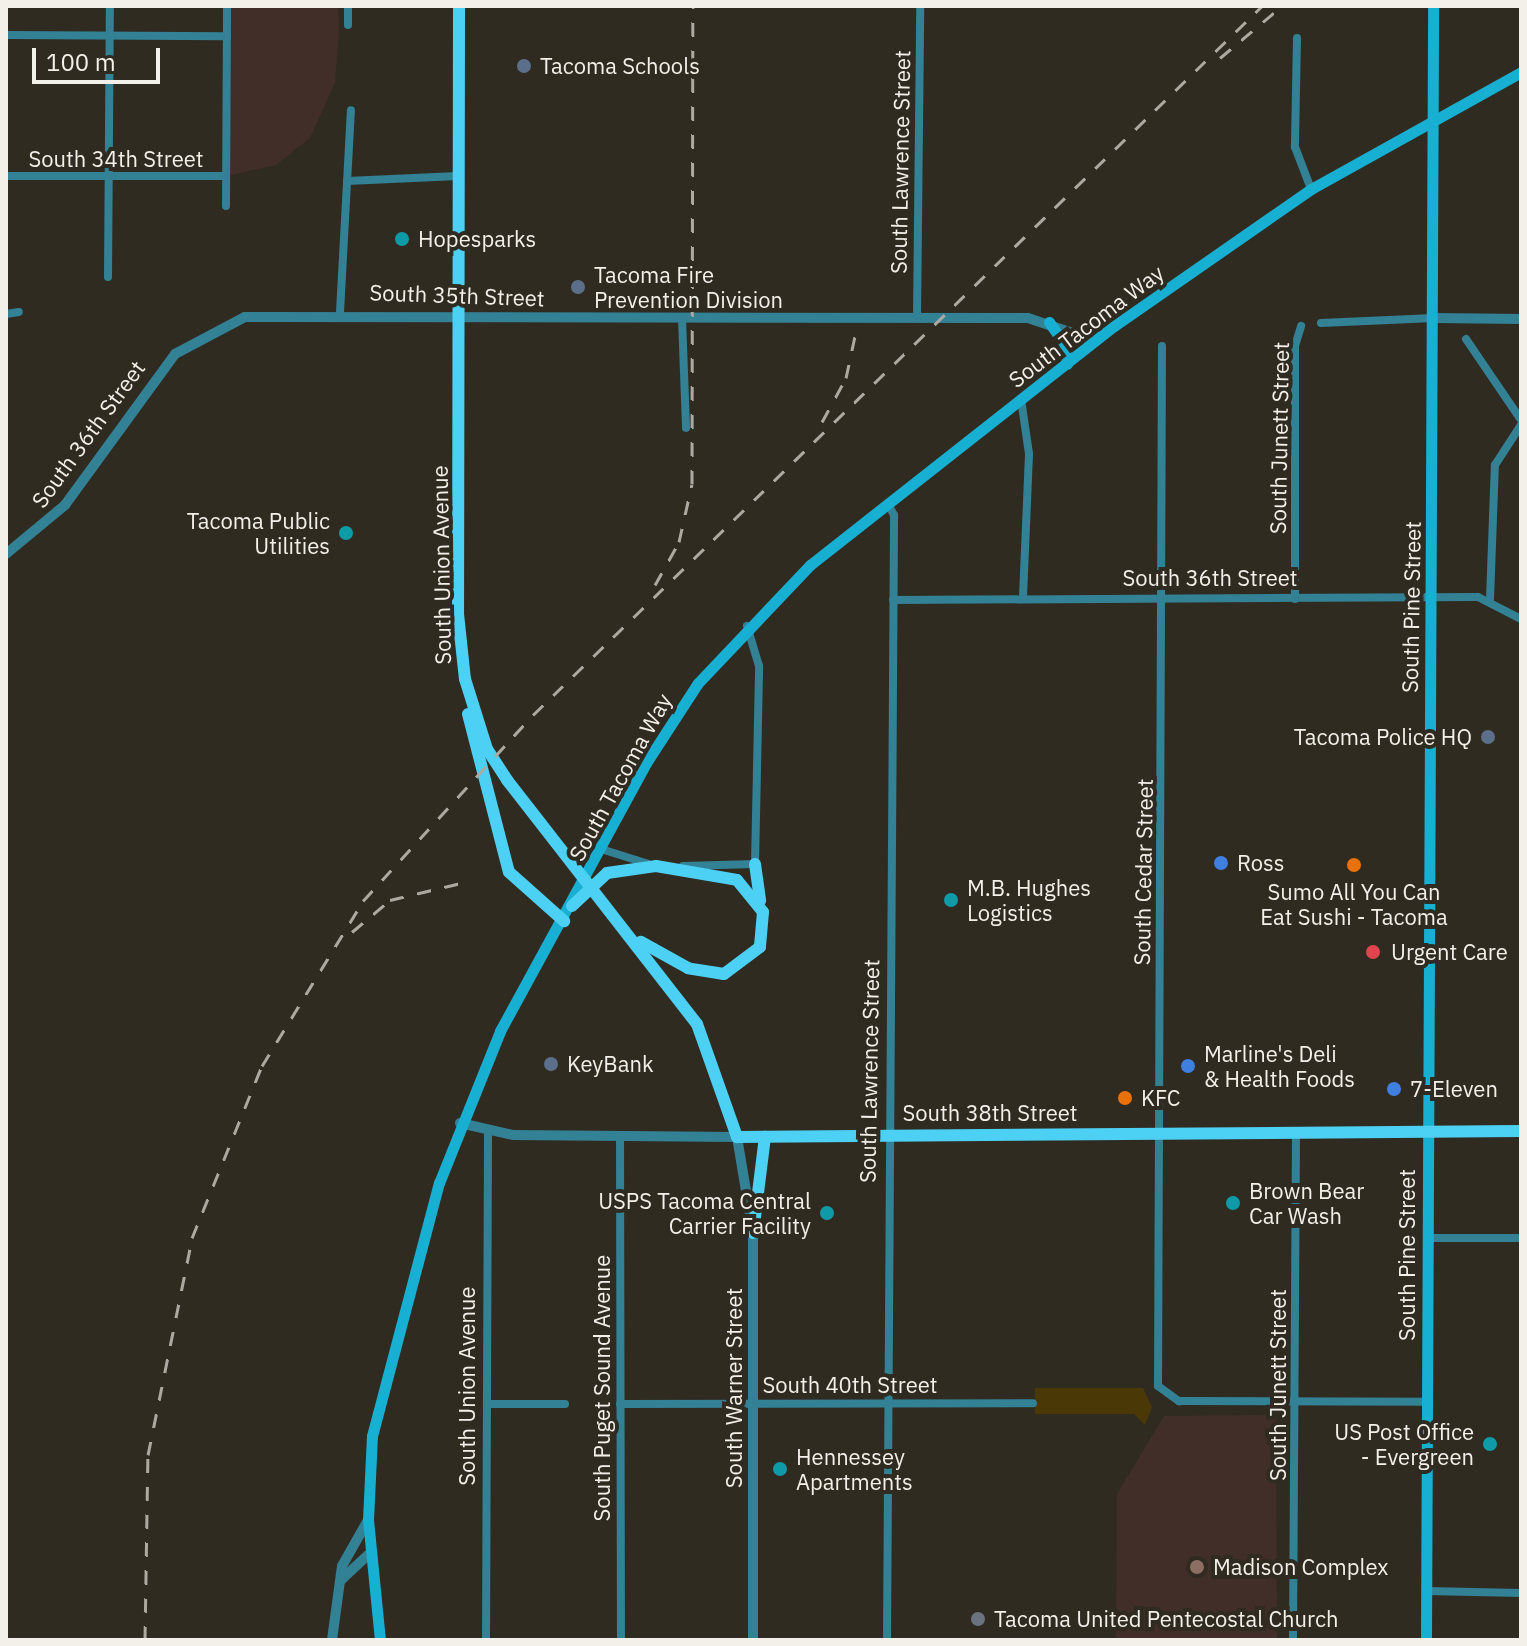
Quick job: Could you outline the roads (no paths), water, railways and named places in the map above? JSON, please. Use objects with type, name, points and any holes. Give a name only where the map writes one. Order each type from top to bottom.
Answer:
[{"type":"main road","name":"South Union Avenue","points":[[459,6],[458,509],[465,679],[487,749],[507,780],[625,925],[697,1024],[737,1137]]},
{"type":"main road","name":"South Pine Street","points":[[1426,1640],[1433,6]]},
{"type":"main road","name":"South Tacoma Way","points":[[380,1640],[368,1520],[385,1373],[460,1123],[497,1037],[564,921],[668,725],[746,625],[888,504],[1096,341],[1311,189],[1521,72]]},
{"type":"main road","points":[[1049,322],[1065,345],[1067,364]]},
{"type":"main road","points":[[465,679],[500,853],[524,890],[564,921]]},
{"type":"main road","points":[[635,938],[698,972],[733,971],[760,947],[760,903],[755,864]]},
{"type":"main road","points":[[572,906],[607,873],[656,866],[737,880],[760,903]]},
{"type":"main road","name":"South 38th Street","points":[[737,1137],[1521,1131]]},
{"type":"main road","points":[[753,1233],[765,1137]]},
{"type":"street","points":[[108,277],[110,6]]},
{"type":"street","points":[[226,206],[227,6]]},
{"type":"street","points":[[348,6],[348,25]]},
{"type":"street","name":"South Lawrence Street","points":[[917,318],[920,6]]},
{"type":"street","points":[[6,35],[227,36]]},
{"type":"street","points":[[1297,38],[1296,156],[1311,189]]},
{"type":"street","points":[[340,312],[351,110]]},
{"type":"street","name":"South 34th Street","points":[[6,176],[226,176]]},
{"type":"street","points":[[347,181],[458,176]]},
{"type":"street","points":[[6,314],[19,312]]},
{"type":"street","name":"South 35th Street","points":[[245,317],[340,312],[459,316],[917,318],[1049,322],[1096,341]]},
{"type":"street","name":"South 36th Street","points":[[6,554],[65,505],[175,354],[245,317]]},
{"type":"street","points":[[682,318],[686,428]]},
{"type":"street","points":[[1321,323],[1434,318],[1521,319]]},
{"type":"street","name":"South Junett Street","points":[[1295,599],[1295,346],[1301,326]]},
{"type":"street","points":[[1466,339],[1521,422],[1495,465],[1490,599],[1521,619]]},
{"type":"street","name":"South Cedar Street","points":[[1162,346],[1157,1369],[1164,1396],[1297,1401]]},
{"type":"street","points":[[1021,399],[1029,454],[1023,599]]},
{"type":"street","name":"South Lawrence Street","points":[[887,1640],[886,1134],[894,515],[888,504]]},
{"type":"street","name":"South 36th Street","points":[[893,600],[1490,599]]},
{"type":"street","points":[[601,849],[656,866],[755,864],[759,666],[756,636],[746,625]]},
{"type":"street","name":"South 38th Street","points":[[460,1123],[488,1131],[737,1137]]},
{"type":"street","name":"South Union Avenue","points":[[486,1640],[488,1131]]},
{"type":"street","name":"South Junett Street","points":[[1293,1640],[1297,1401],[1296,1131]]},
{"type":"street","name":"South Puget Sound Avenue","points":[[620,1135],[621,1640]]},
{"type":"street","name":"South Warner Street","points":[[737,1137],[753,1233],[753,1640]]},
{"type":"street","points":[[1427,1238],[1521,1238]]},
{"type":"street","points":[[1297,1401],[1427,1402]]},
{"type":"street","name":"South 40th Street","points":[[620,1404],[1033,1403]]},
{"type":"street","points":[[487,1404],[565,1404]]},
{"type":"street","points":[[332,1640],[341,1580],[368,1520]]},
{"type":"street","points":[[341,1580],[371,1552]]},
{"type":"street","points":[[1426,1591],[1521,1593]]},
{"type":"railway","points":[[655,585],[679,542],[692,484],[693,6]]},
{"type":"railway","points":[[145,1640],[148,1455],[192,1238],[262,1066],[363,901],[533,715],[1262,6]]},
{"type":"railway","points":[[1220,58],[1282,6]]},
{"type":"railway","points":[[822,422],[846,378],[855,336]]},
{"type":"railway","points":[[352,932],[390,900],[461,883]]},
{"type":"place","name":"Tacoma Schools","points":[[524,66]]},
{"type":"place","name":"Hopesparks","points":[[402,239]]},
{"type":"place","name":"Tacoma Fire Prevention Division","points":[[578,287]]},
{"type":"place","name":"Tacoma Public Utilities","points":[[346,533]]},
{"type":"place","name":"Tacoma Police HQ","points":[[1488,737]]},
{"type":"place","name":"Ross","points":[[1221,863]]},
{"type":"place","name":"Sumo All You Can Eat Sushi - Tacoma","points":[[1354,865]]},
{"type":"place","name":"M.B. Hughes Logistics","points":[[951,900]]},
{"type":"place","name":"Urgent Care","points":[[1373,952]]},
{"type":"place","name":"KeyBank","points":[[551,1064]]},
{"type":"place","name":"Marline's Deli & Health Foods","points":[[1188,1066]]},
{"type":"place","name":"7-Eleven","points":[[1394,1089]]},
{"type":"place","name":"KFC","points":[[1125,1098]]},
{"type":"place","name":"Brown Bear Car Wash","points":[[1233,1203]]},
{"type":"place","name":"USPS Tacoma Central Carrier Facility","points":[[827,1213]]},
{"type":"place","name":"US Post Office - Evergreen","points":[[1490,1444]]},
{"type":"place","name":"Hennessey Apartments","points":[[780,1469]]},
{"type":"place","name":"Madison Complex","points":[[1197,1567]]},
{"type":"place","name":"Tacoma United Pentecostal Church","points":[[978,1619]]}]
